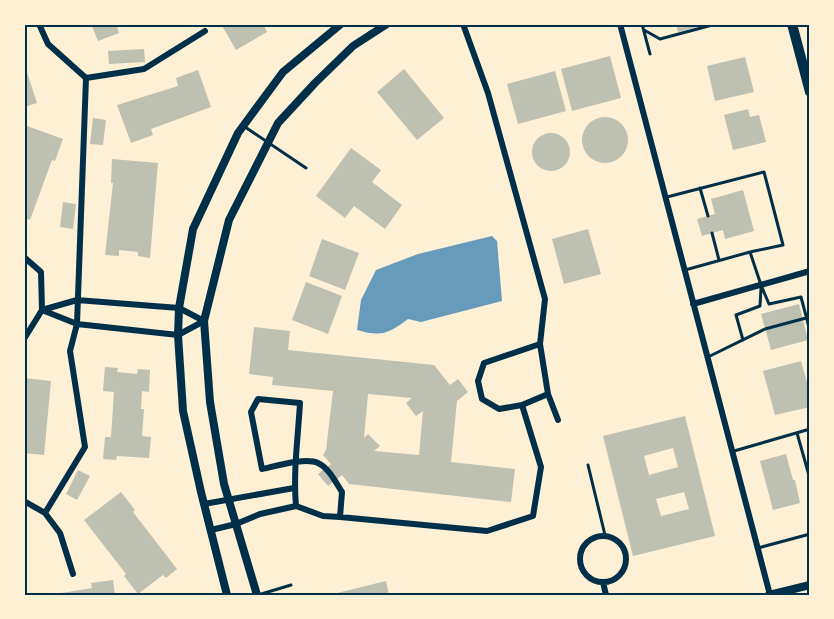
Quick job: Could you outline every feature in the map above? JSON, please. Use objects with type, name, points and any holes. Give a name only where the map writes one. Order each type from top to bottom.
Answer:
[{"type":"highway","points":[[792,24],[810,93]]},
{"type":"main road","points":[[770,595],[810,585]]},
{"type":"street","points":[[39,24],[48,44],[86,78]]},
{"type":"street","points":[[225,594],[183,411],[178,335],[179,308],[193,229],[243,126],[283,72],[341,24]]},
{"type":"street","points":[[257,595],[224,484],[210,402],[204,321],[229,220],[278,123],[353,46],[387,24]]},
{"type":"street","points":[[463,24],[488,93],[545,299],[540,344],[548,394],[558,420]]},
{"type":"street","points":[[620,24],[770,595]]},
{"type":"street","points":[[86,78],[144,69],[205,32]]},
{"type":"street","points":[[45,513],[85,447],[70,351],[77,324],[86,78]]},
{"type":"street","points":[[24,257],[41,272],[42,310],[24,339]]},
{"type":"street","points":[[693,304],[810,271]]},
{"type":"street","points":[[42,310],[77,300],[179,308],[204,321]]},
{"type":"street","points":[[42,310],[77,324],[178,335],[204,321]]},
{"type":"street","points":[[540,344],[484,363],[478,381],[482,399],[499,409],[522,405],[548,394]]},
{"type":"street","points":[[296,506],[294,488],[296,462],[300,403],[258,399],[251,412],[262,469],[296,462],[318,462],[342,492],[340,518]]},
{"type":"street","points":[[211,530],[236,524],[260,514],[296,506],[323,516],[487,531],[533,516],[541,467],[522,405]]},
{"type":"street","points":[[204,504],[294,488]]},
{"type":"street","points":[[24,501],[45,513],[60,533],[73,574]]},
{"type":"street","points":[[605,535],[619,542],[624,548],[626,563],[618,576],[603,582],[596,581],[584,572],[579,558],[584,544],[590,539],[605,535]]},
{"type":"street","points":[[603,582],[606,595]]},
{"type":"lane","points":[[642,24],[650,54]]},
{"type":"lane","points":[[644,30],[660,39],[716,24]]},
{"type":"lane","points":[[243,126],[306,168]]},
{"type":"lane","points":[[664,197],[764,172],[783,245],[684,270]]},
{"type":"lane","points":[[700,188],[708,216]]},
{"type":"lane","points":[[712,233],[720,260]]},
{"type":"lane","points":[[750,252],[770,304],[801,297],[810,331]]},
{"type":"lane","points":[[743,340],[736,315],[760,306],[761,285]]},
{"type":"lane","points":[[708,357],[765,329],[807,318]]},
{"type":"lane","points":[[732,452],[810,429]]},
{"type":"lane","points":[[797,433],[810,479]]},
{"type":"lane","points":[[588,465],[605,535]]},
{"type":"lane","points":[[758,548],[810,534]]},
{"type":"lane","points":[[257,595],[291,585]]},
{"type":"water","points":[[492,236],[497,241],[502,301],[421,322],[408,319],[384,333],[357,330],[361,300],[376,270],[418,254]]},
{"type":"building","points":[[91,24],[116,24],[119,33],[98,41]]},
{"type":"building","points":[[221,24],[263,24],[267,32],[236,50]]},
{"type":"building","points":[[676,24],[706,24],[706,25],[678,32]]},
{"type":"building","points":[[144,49],[145,62],[109,64],[108,51]]},
{"type":"building","points":[[610,56],[621,98],[572,111],[561,69]]},
{"type":"building","points":[[745,57],[754,92],[715,101],[707,66]]},
{"type":"building","points":[[24,63],[37,103],[24,107]]},
{"type":"building","points":[[404,69],[444,118],[417,140],[377,92]]},
{"type":"building","points":[[198,70],[211,107],[151,129],[153,135],[131,143],[117,105],[178,86],[176,78]]},
{"type":"building","points":[[555,71],[566,111],[518,124],[507,84]]},
{"type":"building","points":[[748,109],[750,117],[759,115],[766,142],[733,150],[724,115]]},
{"type":"building","points":[[605,117],[621,124],[628,140],[621,156],[605,163],[589,156],[582,140],[589,124]]},
{"type":"building","points":[[93,118],[106,120],[103,145],[90,144]]},
{"type":"building","points":[[27,126],[63,139],[55,161],[52,160],[30,220],[24,218],[24,133]]},
{"type":"building","points":[[551,133],[565,138],[570,152],[565,166],[551,171],[537,166],[532,152],[537,138]]},
{"type":"building","points":[[351,148],[381,170],[372,182],[402,205],[385,229],[354,206],[345,218],[316,196]]},
{"type":"building","points":[[112,159],[158,163],[150,258],[138,256],[138,252],[119,250],[119,256],[105,255],[113,183],[111,183]]},
{"type":"building","points":[[743,190],[754,231],[725,239],[723,230],[702,236],[697,219],[715,214],[711,199]]},
{"type":"building","points":[[63,202],[76,204],[73,229],[60,227]]},
{"type":"building","points":[[588,229],[601,274],[564,284],[552,239]]},
{"type":"building","points":[[322,239],[359,253],[345,290],[309,276]]},
{"type":"building","points":[[306,282],[342,296],[328,334],[292,320]]},
{"type":"building","points":[[799,304],[808,340],[771,350],[761,314]]},
{"type":"building","points":[[254,327],[290,331],[288,350],[434,365],[450,385],[458,379],[468,392],[457,401],[451,462],[515,469],[511,502],[349,484],[342,475],[328,486],[318,474],[331,464],[323,455],[326,450],[333,391],[272,385],[273,377],[249,374]],"holes":[[[368,394],[412,398],[406,403],[416,416],[423,411],[419,455],[374,451],[380,446],[368,434],[364,438]]]},
{"type":"building","points":[[801,361],[810,393],[810,407],[775,415],[763,371]]},
{"type":"building","points":[[105,367],[118,368],[117,372],[137,374],[138,369],[150,370],[149,392],[142,391],[141,409],[144,409],[142,436],[151,437],[149,458],[117,456],[116,460],[103,459],[105,437],[111,437],[114,392],[103,391]]},
{"type":"building","points":[[24,378],[51,381],[44,455],[24,453]]},
{"type":"building","points":[[685,416],[715,536],[633,556],[603,436]],"holes":[[[673,448],[678,467],[649,475],[644,456]],[[684,492],[689,509],[661,516],[656,499]]]},
{"type":"building","points":[[786,454],[800,503],[773,510],[760,461]]},
{"type":"building","points":[[78,470],[90,476],[77,500],[66,494]]},
{"type":"building","points":[[121,492],[135,510],[133,512],[177,569],[166,578],[163,575],[138,594],[124,576],[126,574],[84,520]]},
{"type":"building","points":[[113,580],[115,595],[49,595],[92,588],[91,583]]},
{"type":"building","points":[[386,581],[389,595],[333,595],[333,594]]}]
